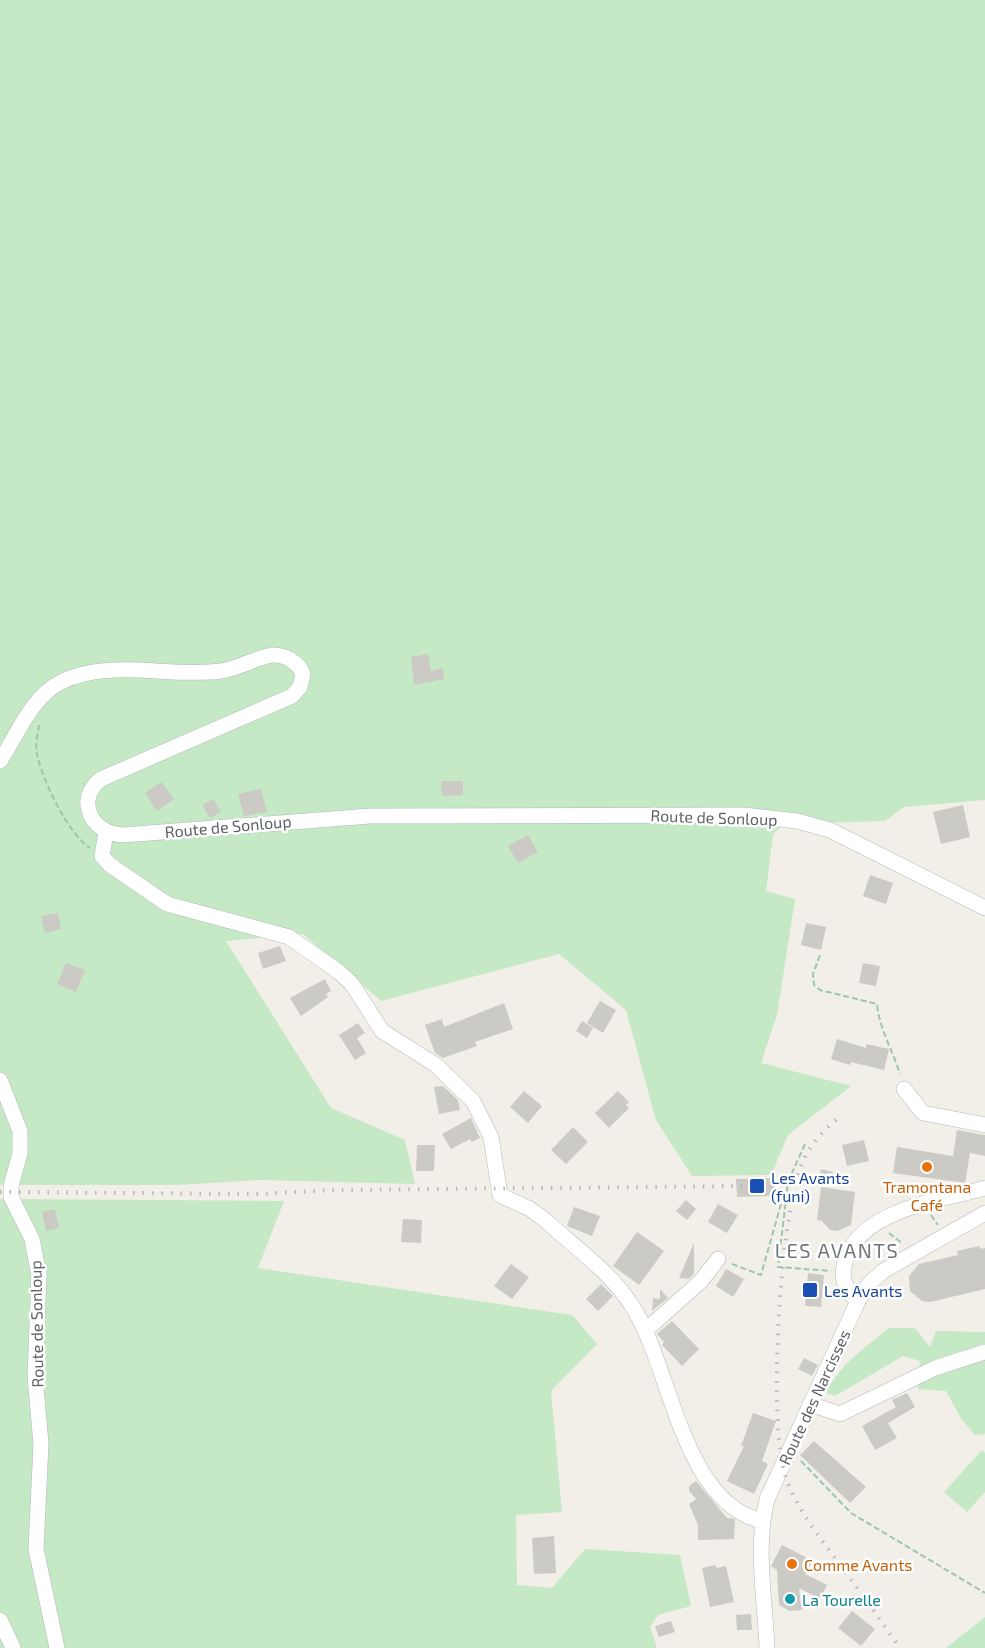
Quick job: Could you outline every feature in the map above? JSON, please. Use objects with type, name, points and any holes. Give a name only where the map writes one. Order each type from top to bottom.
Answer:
[{"type":"street","points":[[0,761],[37,700],[65,681],[107,671],[216,672],[239,667],[274,654],[285,657],[301,670],[303,678],[300,687],[288,699],[184,742],[97,782],[88,797],[88,810],[95,824],[106,832],[102,856],[110,865],[166,904],[289,937],[339,972],[352,984],[382,1031],[436,1065],[474,1101],[491,1137],[500,1195],[530,1209],[545,1220],[613,1282],[633,1306],[646,1330],[679,1426],[694,1458],[727,1501],[748,1517],[762,1521]]},
{"type":"street","name":"Route de Sonloup","points":[[106,832],[123,835],[370,816],[744,815],[797,821],[830,830],[985,908]]},
{"type":"street","name":"Route de Sonloup","points":[[0,1080],[20,1131],[20,1153],[11,1186],[11,1197],[32,1239],[39,1275],[36,1376],[41,1444],[36,1549],[57,1648]]},
{"type":"street","points":[[904,1089],[923,1113],[985,1125]]},
{"type":"street","points":[[858,1301],[846,1289],[843,1271],[849,1251],[874,1222],[885,1216],[985,1188]]},
{"type":"street","name":"Route des Narcisses","points":[[767,1648],[762,1521],[770,1490],[858,1301],[869,1284],[883,1271],[985,1213]]},
{"type":"street","points":[[646,1330],[701,1281],[718,1259]]},
{"type":"street","points":[[810,1404],[840,1414],[935,1368],[985,1352]]},
{"type":"street","points":[[0,1620],[13,1648]]},
{"type":"path","points":[[37,700],[39,721],[37,753],[50,787],[72,831],[86,846],[102,856]]},
{"type":"path","points":[[820,955],[813,974],[814,985],[820,990],[877,1004],[878,1017],[892,1047],[904,1089]]},
{"type":"path","points":[[805,1143],[788,1182],[778,1267],[843,1271]]},
{"type":"path","points":[[718,1259],[761,1275],[782,1203],[785,1204]]},
{"type":"path","points":[[924,1205],[945,1235]]},
{"type":"path","points":[[874,1222],[914,1253]]},
{"type":"path","points":[[791,1447],[851,1513],[985,1593]]},
{"type":"green space","points":[[0,0],[985,0],[985,800],[904,807],[885,821],[785,824],[773,834],[766,891],[795,899],[777,1015],[761,1063],[851,1086],[788,1135],[771,1175],[692,1176],[656,1120],[626,1010],[559,954],[381,1001],[303,934],[226,941],[331,1108],[405,1140],[415,1184],[259,1180],[177,1185],[0,1185]]},
{"type":"green space","points":[[0,1199],[284,1201],[258,1268],[572,1315],[597,1344],[551,1391],[562,1512],[516,1515],[517,1585],[552,1588],[585,1549],[680,1555],[691,1606],[658,1615],[650,1627],[657,1648],[0,1648]]},
{"type":"green space","points":[[889,1328],[915,1328],[930,1347],[936,1331],[985,1332],[985,1434],[975,1435],[962,1420],[946,1391],[918,1389],[920,1361],[903,1356],[835,1396],[826,1393],[846,1365]]},
{"type":"green space","points":[[982,1450],[985,1453],[985,1492],[967,1512],[944,1492]]},
{"type":"green space","points":[[985,1617],[985,1648],[946,1648]]},
{"type":"building","points":[[428,654],[431,671],[443,668],[444,679],[414,685],[411,657]]},
{"type":"building","points":[[441,781],[463,781],[463,795],[442,796]]},
{"type":"building","points":[[161,782],[174,799],[157,811],[145,793]]},
{"type":"building","points":[[261,789],[267,812],[244,816],[238,794]]},
{"type":"building","points":[[213,799],[221,812],[210,818],[202,805]]},
{"type":"building","points":[[963,805],[970,837],[941,844],[933,812]]},
{"type":"building","points":[[528,835],[538,852],[518,863],[508,846]]},
{"type":"building","points":[[870,875],[893,883],[886,904],[863,896]]},
{"type":"building","points":[[58,913],[61,929],[45,933],[41,916]]},
{"type":"building","points":[[806,923],[826,927],[821,950],[801,945]]},
{"type":"building","points":[[280,946],[286,961],[263,969],[258,953]]},
{"type":"building","points":[[66,963],[85,970],[76,992],[57,984]]},
{"type":"building","points":[[863,963],[880,966],[876,986],[859,983]]},
{"type":"building","points":[[325,979],[331,991],[326,994],[328,997],[301,1016],[290,998]]},
{"type":"building","points":[[600,1001],[616,1010],[603,1033],[587,1023]]},
{"type":"building","points":[[504,1003],[513,1029],[475,1042],[477,1046],[443,1058],[435,1053],[425,1025],[442,1019],[444,1027]]},
{"type":"building","points":[[582,1021],[593,1028],[587,1038],[576,1031]]},
{"type":"building","points":[[358,1023],[365,1033],[357,1038],[366,1053],[355,1060],[339,1035]]},
{"type":"building","points":[[837,1039],[866,1048],[866,1044],[889,1049],[884,1070],[851,1062],[850,1065],[831,1059]]},
{"type":"building","points":[[443,1086],[458,1100],[460,1110],[439,1114],[434,1087]]},
{"type":"building","points":[[524,1091],[542,1106],[528,1123],[510,1107]]},
{"type":"building","points":[[618,1091],[629,1102],[626,1105],[629,1108],[609,1128],[595,1113]]},
{"type":"building","points":[[471,1118],[480,1138],[472,1142],[470,1139],[451,1149],[442,1134]]},
{"type":"building","points":[[573,1127],[588,1142],[566,1164],[551,1150]]},
{"type":"building","points":[[957,1130],[985,1135],[985,1156],[970,1153],[965,1183],[893,1173],[897,1147],[953,1156]]},
{"type":"building","points":[[864,1140],[869,1161],[847,1166],[842,1145]]},
{"type":"building","points":[[417,1145],[435,1145],[434,1171],[416,1171]]},
{"type":"building","points":[[821,1169],[833,1172],[831,1183],[819,1179]]},
{"type":"building","points":[[774,1178],[774,1196],[737,1197],[736,1179]]},
{"type":"building","points":[[821,1187],[855,1192],[851,1225],[838,1231],[830,1230],[822,1221],[817,1220]]},
{"type":"building","points":[[686,1200],[696,1209],[687,1220],[676,1211]]},
{"type":"building","points":[[718,1204],[738,1215],[727,1233],[708,1222]]},
{"type":"building","points":[[574,1207],[600,1216],[592,1236],[567,1226]]},
{"type":"building","points":[[55,1209],[59,1228],[46,1231],[42,1212]]},
{"type":"building","points":[[403,1219],[422,1220],[421,1243],[401,1242]]},
{"type":"building","points":[[637,1232],[664,1251],[639,1285],[613,1266]]},
{"type":"building","points":[[694,1243],[694,1274],[689,1279],[679,1278]]},
{"type":"building","points":[[980,1246],[980,1249],[985,1248],[985,1289],[930,1302],[922,1301],[910,1291],[909,1276],[919,1264],[958,1255],[957,1251]]},
{"type":"building","points":[[511,1264],[529,1277],[512,1299],[494,1286]]},
{"type":"building","points":[[726,1269],[744,1279],[733,1297],[716,1286]]},
{"type":"building","points":[[808,1273],[824,1275],[821,1307],[805,1306]]},
{"type":"building","points":[[601,1284],[613,1296],[598,1311],[586,1299]]},
{"type":"building","points":[[660,1289],[668,1298],[652,1311],[653,1298],[660,1299]]},
{"type":"building","points":[[672,1321],[699,1349],[682,1366],[662,1345],[664,1342],[657,1334]]},
{"type":"building","points":[[804,1358],[818,1365],[812,1376],[798,1369]]},
{"type":"building","points":[[907,1393],[915,1407],[888,1423],[897,1438],[875,1450],[862,1426],[896,1407],[892,1400]]},
{"type":"building","points":[[753,1413],[776,1421],[762,1461],[768,1464],[754,1494],[727,1481],[744,1446],[741,1446]]},
{"type":"building","points":[[814,1441],[866,1487],[850,1503],[800,1455]]},
{"type":"building","points":[[696,1481],[727,1518],[735,1519],[734,1539],[698,1540],[698,1525],[689,1504],[696,1499],[689,1491],[689,1486]]},
{"type":"building","points":[[554,1536],[556,1573],[534,1574],[532,1538]]},
{"type":"building","points":[[782,1545],[813,1561],[805,1574],[827,1585],[820,1599],[799,1588],[802,1610],[790,1611],[779,1605],[777,1570],[771,1566]]},
{"type":"building","points":[[716,1565],[716,1568],[726,1566],[734,1602],[710,1607],[702,1568]]},
{"type":"building","points":[[852,1611],[875,1629],[861,1646],[838,1628]]},
{"type":"building","points":[[751,1614],[752,1630],[737,1630],[736,1615]]},
{"type":"building","points":[[671,1621],[675,1632],[659,1637],[655,1626]]},
{"type":"railway","points":[[836,1120],[825,1130],[804,1159],[794,1193],[787,1230],[778,1322],[777,1414],[780,1451],[786,1478],[802,1511],[900,1648]]},
{"type":"railway","points":[[0,1192],[258,1194],[334,1190],[757,1186]]},
{"type":"place","name":"Tramontana Café","points":[[927,1167]]},
{"type":"place","name":"Les Avants (funi)","points":[[757,1186]]},
{"type":"place","name":"Les Avants","points":[[810,1290]]},
{"type":"place","name":"Comme Avants","points":[[792,1564]]},
{"type":"place","name":"La Tourelle","points":[[790,1599]]},
{"type":"district","name":"LES AVANTS","points":[[837,1250]]}]
